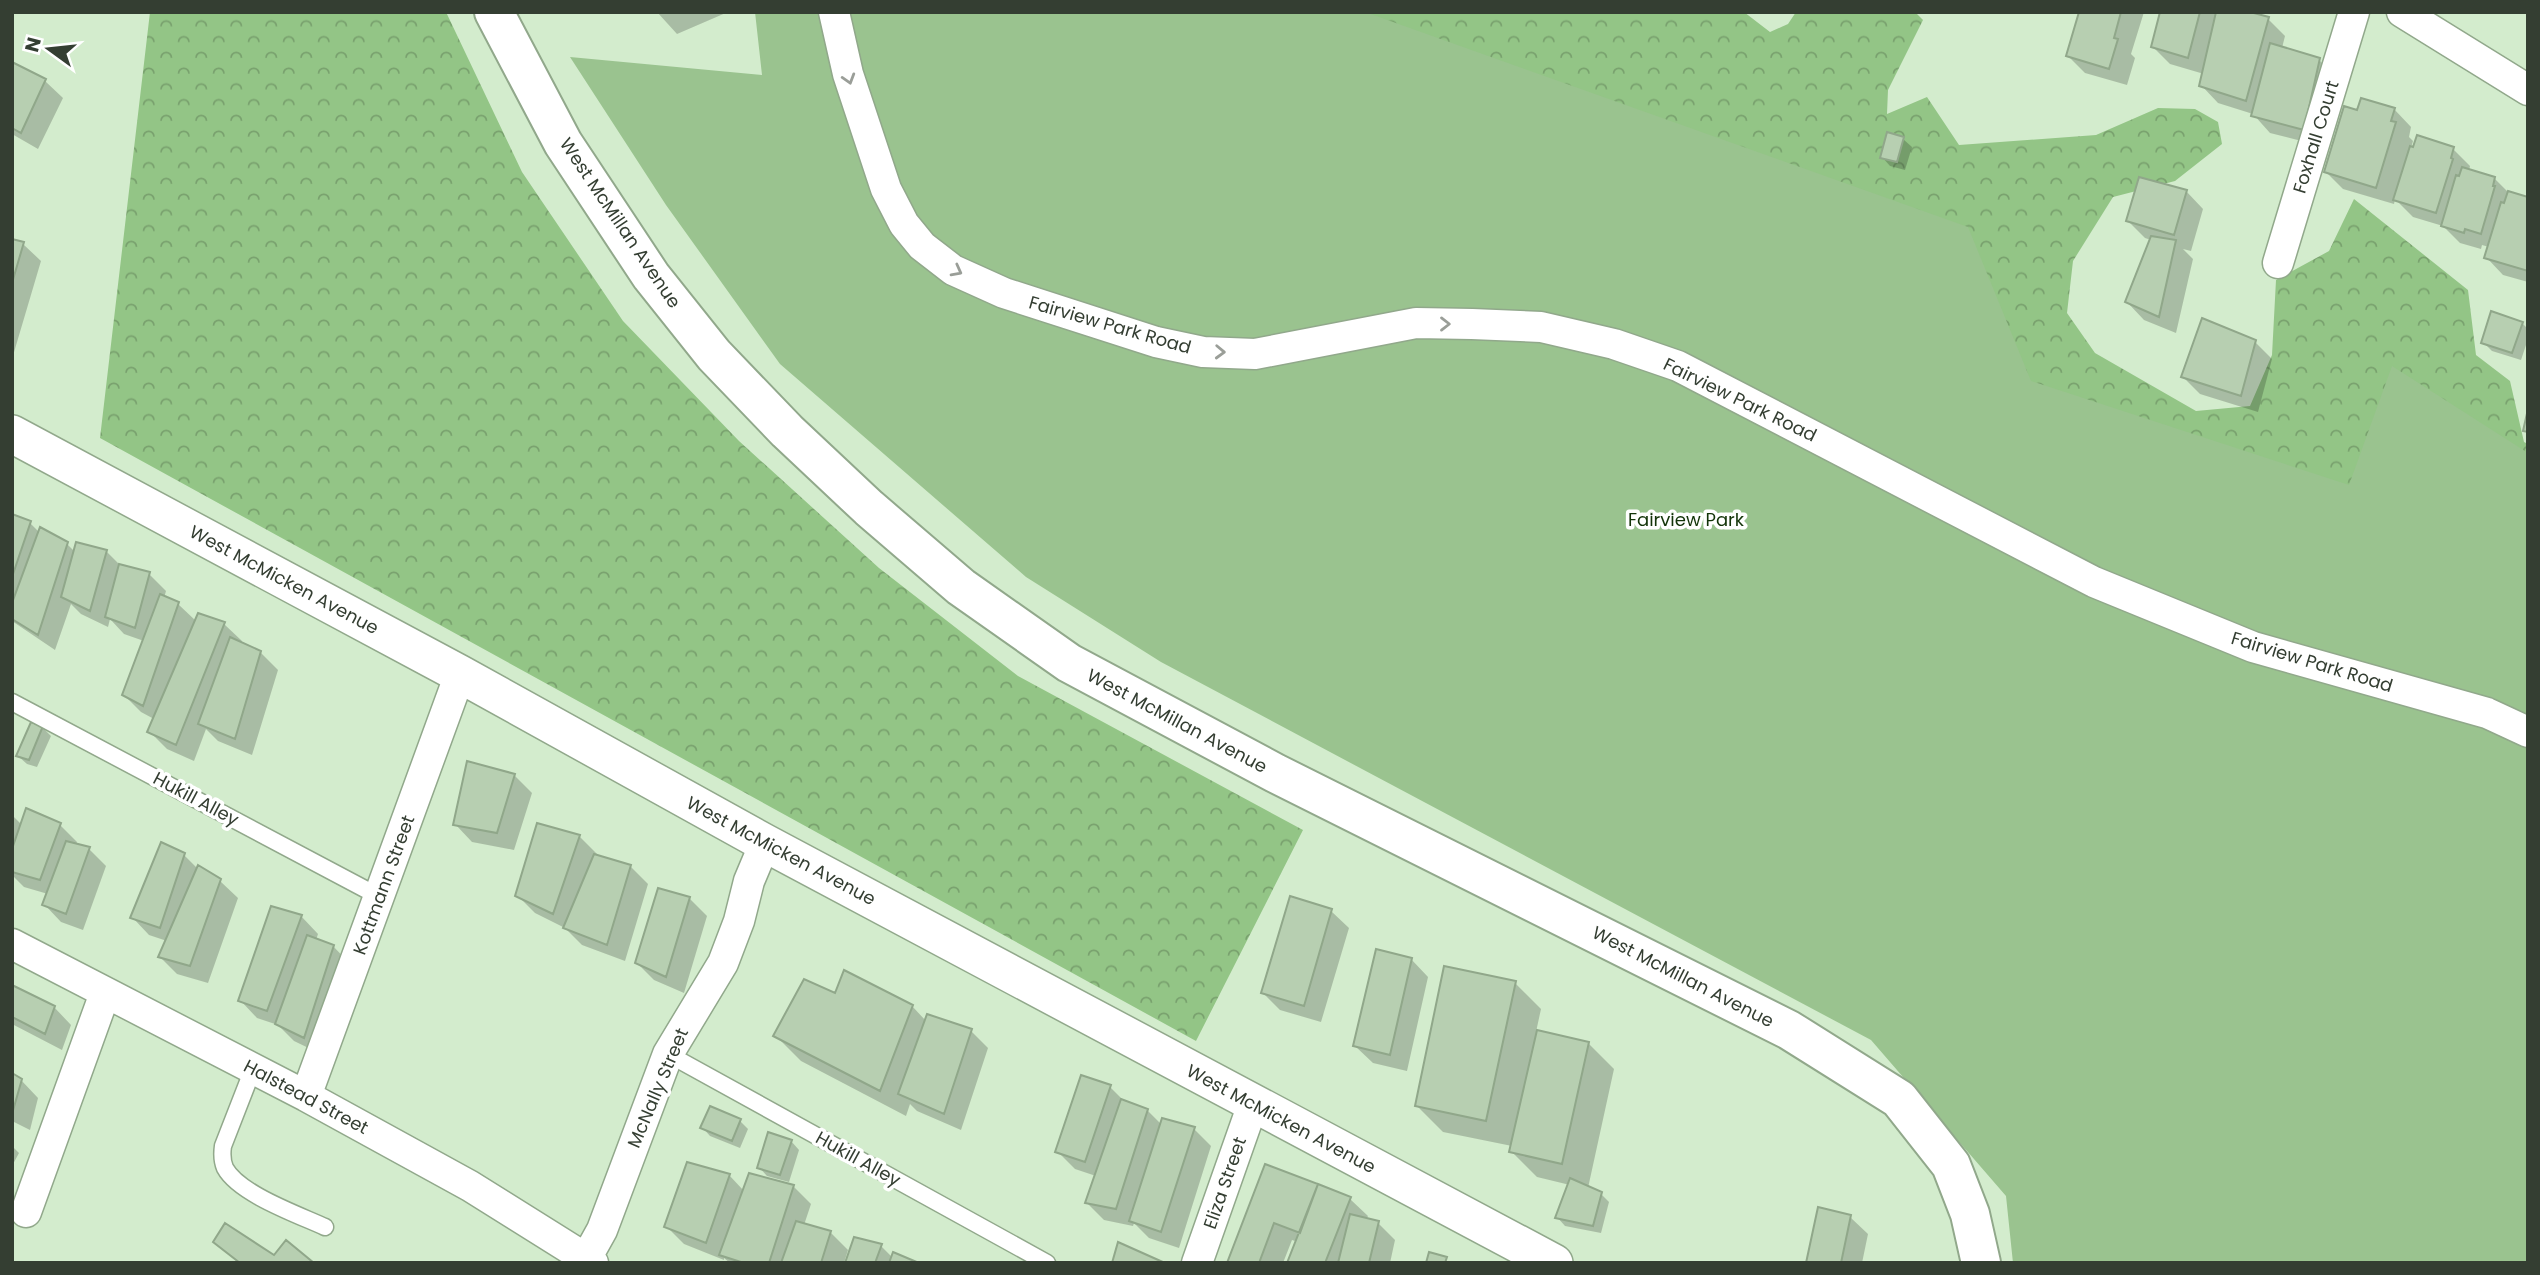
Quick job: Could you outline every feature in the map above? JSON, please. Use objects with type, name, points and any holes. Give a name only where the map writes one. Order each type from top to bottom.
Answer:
[{"type":"main road","name":"West McMillan Avenue","points":[[494,12],[563,143],[651,275],[714,355],[787,432],[869,508],[961,587],[1069,663],[1275,773],[1788,1030],[1899,1099],[1951,1165],[1970,1214],[1981,1263]]},
{"type":"street","name":"Fairview Park Road","points":[[834,12],[848,74],[886,189],[904,224],[922,246],[953,270],[1004,293],[1156,342],[1203,352],[1255,354],[1416,323],[1541,327],[1614,344],[1678,366],[2094,582],[2253,647],[2487,713],[2528,732]]},
{"type":"street","name":"Foxhall Court","points":[[2278,263],[2354,12]]},
{"type":"street","points":[[2402,12],[2528,90]]},
{"type":"street","name":"West McMicken Avenue","points":[[12,434],[460,674],[765,843],[1554,1263]]},
{"type":"street","name":"Kottmann Street","points":[[306,1096],[460,674]]},
{"type":"street","name":"McNally Street","points":[[590,1260],[668,1054],[723,962],[739,921],[749,881],[765,843]]},
{"type":"street","name":"Halstead Street","points":[[12,944],[306,1096],[470,1186],[590,1260]]},
{"type":"street","points":[[26,1212],[105,993]]},
{"type":"street","name":"Eliza Street","points":[[1197,1263],[1253,1104]]},
{"type":"lane","name":"Hukill Alley","points":[[12,702],[380,897]]},
{"type":"lane","name":"Hukill Alley","points":[[668,1054],[1047,1263]]},
{"type":"lane","points":[[253,1069],[223,1146],[222,1158],[226,1169],[240,1184],[325,1227]]},
{"type":"green space","points":[[150,12],[446,12],[522,172],[623,321],[739,441],[879,568],[1018,676],[1303,830],[1196,1041],[100,438]]},
{"type":"green space","name":"Fairview Park","points":[[755,12],[1365,12],[1968,227],[2031,381],[2349,485],[2392,366],[2528,453],[2528,1263],[2013,1263],[2006,1196],[1871,1040],[1161,662],[1026,577],[780,364],[666,205],[570,57],[762,75]]},
{"type":"green space","points":[[1190,12],[1744,12],[1770,32],[1788,24],[1796,12],[1915,12],[1923,20],[1888,90],[1887,114],[1927,97],[1959,145],[2096,135],[2158,108],[2195,109],[2218,122],[2222,144],[2175,181],[2113,197],[2073,261],[2067,313],[2095,353],[2196,411],[2250,406],[2272,355],[2276,280],[2329,251],[2354,199],[2468,290],[2476,355],[2510,381],[2524,442],[2528,444],[2528,700]]},
{"type":"building","points":[[2079,12],[2121,12],[2114,38],[2118,39],[2109,69],[2066,56]]},
{"type":"building","points":[[2160,12],[2200,12],[2188,58],[2151,47]]},
{"type":"building","points":[[2216,12],[2250,12],[2269,17],[2246,101],[2199,86]]},
{"type":"building","points":[[2270,43],[2320,58],[2304,130],[2251,116]]},
{"type":"building","points":[[12,62],[46,79],[21,133],[12,128]]},
{"type":"building","points":[[2361,98],[2395,108],[2391,121],[2396,122],[2376,188],[2324,172],[2344,106],[2357,110]]},
{"type":"building","points":[[1887,132],[1904,137],[1897,162],[1880,158]]},
{"type":"building","points":[[2417,135],[2454,147],[2453,159],[2436,213],[2393,200],[2410,146],[2413,147]]},
{"type":"building","points":[[2462,167],[2495,177],[2495,186],[2481,234],[2465,229],[2464,233],[2441,226],[2456,175],[2459,176]]},
{"type":"building","points":[[2139,177],[2187,190],[2174,235],[2126,221]]},
{"type":"building","points":[[2508,191],[2528,197],[2528,271],[2484,258],[2501,202],[2504,203]]},
{"type":"building","points":[[2151,236],[2176,240],[2159,317],[2125,302]]},
{"type":"building","points":[[12,239],[24,242],[12,283]]},
{"type":"building","points":[[2491,311],[2523,322],[2512,353],[2481,343]]},
{"type":"building","points":[[2202,318],[2256,340],[2241,396],[2181,377]]},
{"type":"building","points":[[2528,409],[2528,432],[2523,431]]},
{"type":"building","points":[[12,514],[31,521],[12,577]]},
{"type":"building","points":[[40,527],[68,542],[38,635],[12,619],[12,603]]},
{"type":"building","points":[[76,542],[107,550],[90,611],[61,597]]},
{"type":"building","points":[[119,564],[150,572],[135,628],[105,617]]},
{"type":"building","points":[[160,594],[179,602],[143,706],[122,695]]},
{"type":"building","points":[[198,613],[225,622],[176,745],[147,732]]},
{"type":"building","points":[[230,637],[261,651],[235,739],[198,724]]},
{"type":"building","points":[[31,722],[43,726],[29,760],[16,756]]},
{"type":"building","points":[[467,761],[515,774],[497,833],[453,825]]},
{"type":"building","points":[[26,808],[61,823],[40,880],[12,872],[12,849]]},
{"type":"building","points":[[537,823],[580,835],[553,914],[515,896]]},
{"type":"building","points":[[66,841],[90,847],[66,914],[42,905]]},
{"type":"building","points":[[161,842],[185,853],[160,928],[130,918]]},
{"type":"building","points":[[594,854],[631,865],[607,945],[563,928]]},
{"type":"building","points":[[198,865],[221,879],[190,966],[158,957]]},
{"type":"building","points":[[658,888],[690,897],[666,977],[635,963]]},
{"type":"building","points":[[1290,896],[1332,909],[1304,1006],[1261,993]]},
{"type":"building","points":[[271,906],[302,915],[267,1011],[238,1001]]},
{"type":"building","points":[[307,935],[334,945],[304,1038],[275,1024]]},
{"type":"building","points":[[1376,949],[1412,958],[1390,1055],[1353,1046]]},
{"type":"building","points":[[1444,966],[1516,981],[1486,1121],[1415,1106]]},
{"type":"building","points":[[844,970],[913,1005],[880,1091],[773,1036],[804,979],[835,993]]},
{"type":"building","points":[[12,985],[55,1006],[45,1034],[12,1017]]},
{"type":"building","points":[[927,1014],[972,1029],[944,1114],[898,1094]]},
{"type":"building","points":[[1537,1030],[1589,1042],[1562,1164],[1509,1152]]},
{"type":"building","points":[[12,1073],[22,1079],[12,1114]]},
{"type":"building","points":[[1081,1075],[1111,1085],[1085,1162],[1055,1152]]},
{"type":"building","points":[[1121,1099],[1148,1109],[1116,1209],[1085,1203]]},
{"type":"building","points":[[710,1106],[741,1119],[732,1141],[700,1128]]},
{"type":"building","points":[[1162,1118],[1195,1127],[1161,1232],[1129,1221]]},
{"type":"building","points":[[768,1132],[792,1140],[780,1175],[757,1168]]},
{"type":"building","points":[[687,1162],[730,1174],[706,1243],[664,1227]]},
{"type":"building","points":[[1265,1164],[1318,1184],[1300,1233],[1274,1223],[1259,1263],[1227,1263]]},
{"type":"building","points":[[749,1173],[794,1185],[769,1263],[744,1263],[719,1255]]},
{"type":"building","points":[[1570,1178],[1602,1192],[1593,1226],[1555,1218]]},
{"type":"building","points":[[1318,1184],[1351,1197],[1325,1263],[1287,1263]]},
{"type":"building","points":[[1818,1207],[1851,1215],[1841,1263],[1806,1263]]},
{"type":"building","points":[[1350,1214],[1379,1221],[1369,1263],[1338,1263]]},
{"type":"building","points":[[796,1221],[831,1231],[821,1263],[781,1263]]},
{"type":"building","points":[[225,1223],[274,1255],[286,1240],[314,1263],[240,1263],[213,1242]]},
{"type":"building","points":[[854,1237],[882,1244],[875,1263],[845,1263]]},
{"type":"building","points":[[1118,1242],[1165,1263],[1112,1263]]},
{"type":"building","points":[[893,1252],[919,1263],[889,1263]]},
{"type":"building","points":[[1429,1252],[1447,1257],[1445,1263],[1426,1263]]}]
